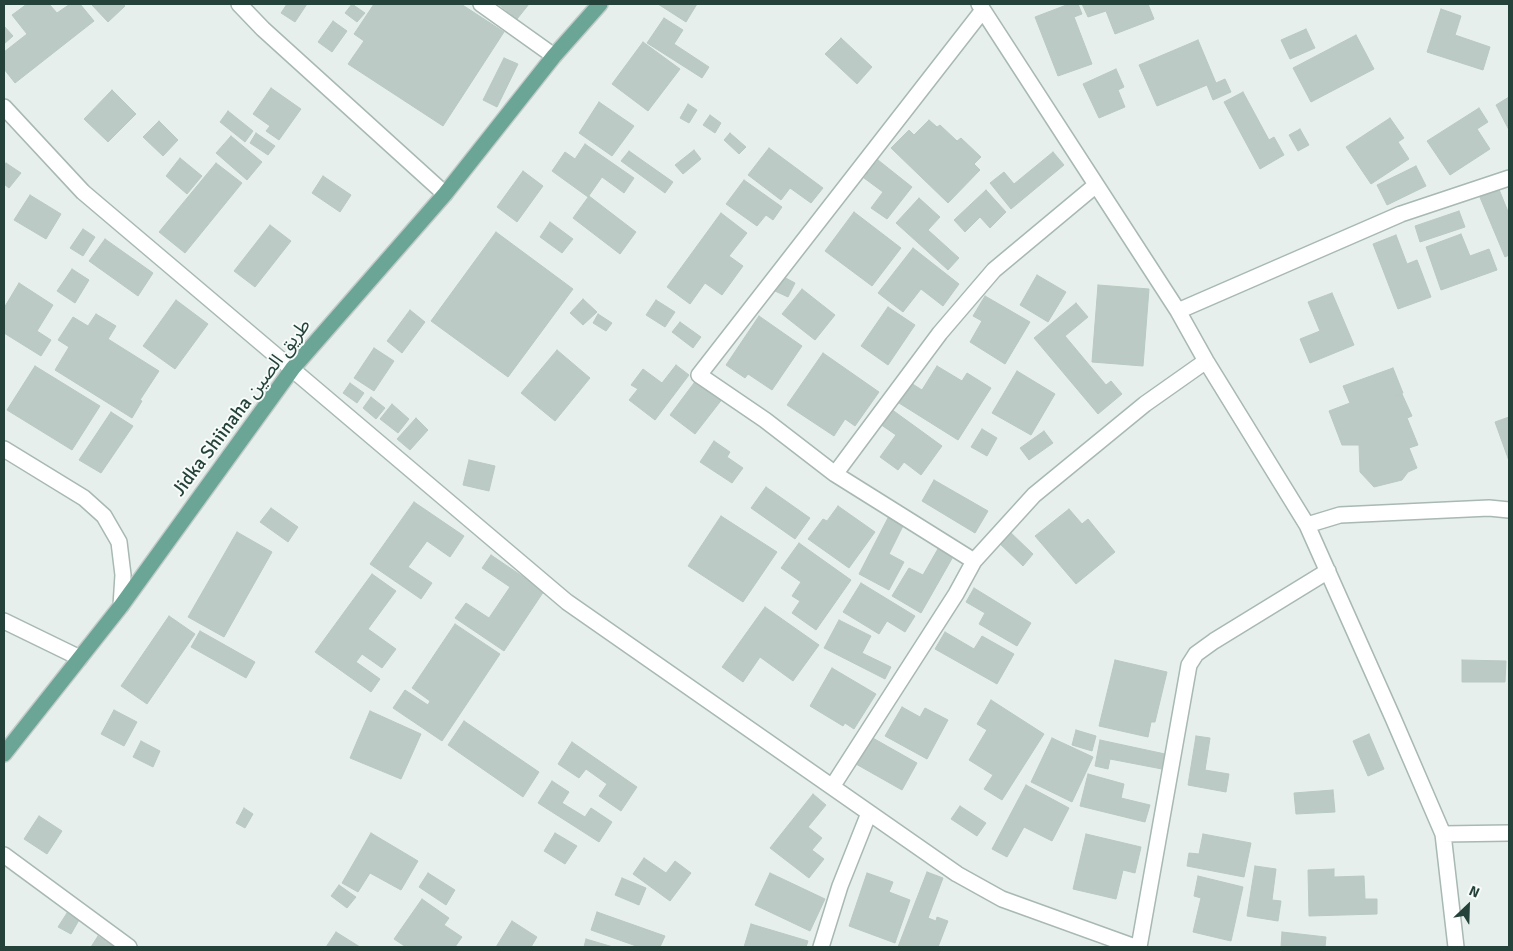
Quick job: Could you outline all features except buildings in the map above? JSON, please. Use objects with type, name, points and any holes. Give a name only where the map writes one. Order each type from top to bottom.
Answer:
[{"type":"main road","name":"Jidka Shiinaha طريق الصين","points":[[4,754],[121,606],[293,368],[445,194],[554,56],[600,4]]},
{"type":"street","points":[[239,4],[263,29],[445,194]]},
{"type":"street","points":[[481,4],[554,56]]},
{"type":"street","points":[[974,561],[835,474],[764,420],[699,375],[981,7],[1178,311],[1206,361],[1307,525],[1394,718],[1443,834],[1456,947]]},
{"type":"street","points":[[4,107],[83,192],[567,602],[957,874],[1002,899],[1135,947]]},
{"type":"street","points":[[1178,311],[1402,214],[1509,178]]},
{"type":"street","points":[[835,474],[940,333],[994,270],[1096,185]]},
{"type":"street","points":[[832,787],[956,594],[974,561],[1034,495],[1145,404],[1206,361]]},
{"type":"street","points":[[4,449],[84,498],[104,516],[119,542],[123,575],[121,606]]},
{"type":"street","points":[[1307,525],[1340,515],[1490,508],[1509,510]]},
{"type":"street","points":[[1139,947],[1189,665],[1196,654],[1214,641],[1328,571]]},
{"type":"street","points":[[4,621],[80,658]]},
{"type":"street","points":[[821,947],[840,886],[869,813]]},
{"type":"street","points":[[1443,834],[1509,833]]},
{"type":"street","points":[[4,855],[129,947]]}]
